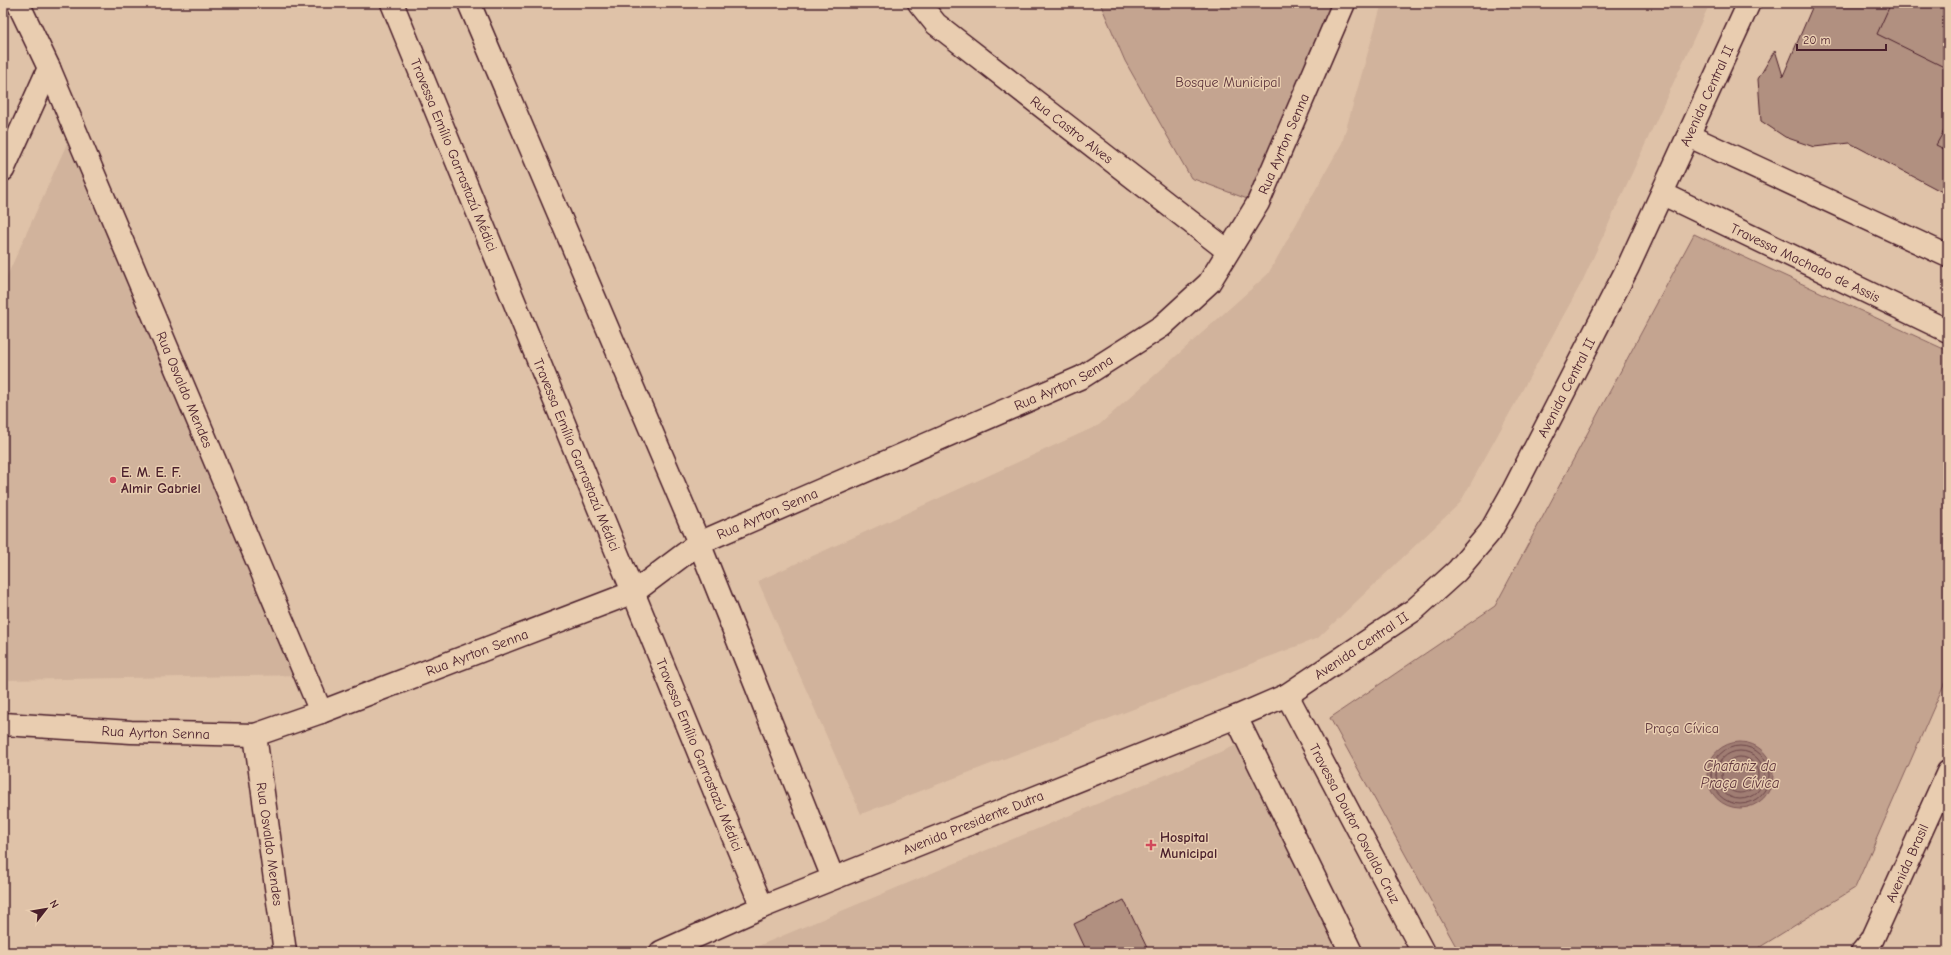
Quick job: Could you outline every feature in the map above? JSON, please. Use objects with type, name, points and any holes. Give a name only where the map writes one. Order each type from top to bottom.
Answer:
[{"type":"street","name":"Rua Osvaldo Mendes","points":[[18,3],[49,68],[321,712]]},
{"type":"street","name":"Travessa Emílio Garrastazú Médici","points":[[392,3],[762,907]]},
{"type":"street","points":[[469,3],[699,543],[833,878]]},
{"type":"street","name":"Rua Castro Alves","points":[[919,3],[936,24],[1228,251]]},
{"type":"street","name":"Rua Ayrton Senna","points":[[3,724],[131,732],[255,735],[321,712],[634,592],[699,543],[1082,377],[1162,326],[1209,283],[1258,203],[1344,3]]},
{"type":"street","name":"Avenida Central II","points":[[1287,695],[1414,610],[1457,571],[1490,532],[1529,462],[1628,267],[1663,194],[1749,3]]},
{"type":"street","points":[[3,170],[49,68]]},
{"type":"street","points":[[1689,136],[1948,256]]},
{"type":"street","name":"Travessa Machado de Assis","points":[[1663,194],[1948,331]]},
{"type":"street","name":"Avenida Presidente Dutra","points":[[661,952],[762,907],[1236,718],[1287,695]]},
{"type":"street","name":"Travessa Doutor Osvaldo Cruz","points":[[1287,695],[1423,952]]},
{"type":"street","points":[[1236,718],[1351,952]]},
{"type":"street","name":"Rua Osvaldo Mendes","points":[[255,735],[285,952]]},
{"type":"street","name":"Avenida Brasil","points":[[1862,952],[1872,940],[1948,772]]},
{"type":"shaded area","points":[[1382,3],[1710,3],[1582,282],[1460,503],[1318,638],[861,814],[758,581],[1099,425],[1268,274],[1342,143]]},
{"type":"shaded area","name":"E. M. E. F. Almir Gabriel","points":[[74,128],[305,675],[3,680],[3,285]]},
{"type":"shaded area","name":"Hospital Municipal","points":[[1256,737],[1349,952],[744,952]]},
{"type":"green space","name":"Bosque Municipal","points":[[1100,3],[1351,3],[1258,203],[1191,178],[1125,61]]},
{"type":"green space","name":"Praça Cívica","points":[[1694,234],[1948,351],[1948,675],[1855,888],[1752,952],[1459,952],[1330,718],[1495,606]]},
{"type":"water","name":"Chafariz da Praça Cívica","points":[[1740,742],[1753,745],[1763,752],[1770,762],[1773,775],[1770,788],[1763,798],[1753,805],[1740,808],[1727,805],[1717,798],[1710,788],[1707,775],[1710,762],[1717,752],[1727,745]]},
{"type":"building","points":[[1814,3],[1948,3],[1948,195],[1850,143],[1814,147],[1785,137],[1761,121],[1758,79],[1775,50],[1783,76]]},
{"type":"building","points":[[1891,3],[1941,3],[1948,6],[1948,69],[1877,34]]},
{"type":"building","points":[[1948,124],[1948,151],[1936,145]]},
{"type":"building","points":[[1124,900],[1149,952],[1087,952],[1074,924]]},
{"type":"place","name":"E. M. E. F. Almir Gabriel","points":[[113,480]]},
{"type":"place","name":"Hospital Municipal","points":[[1151,845]]}]
